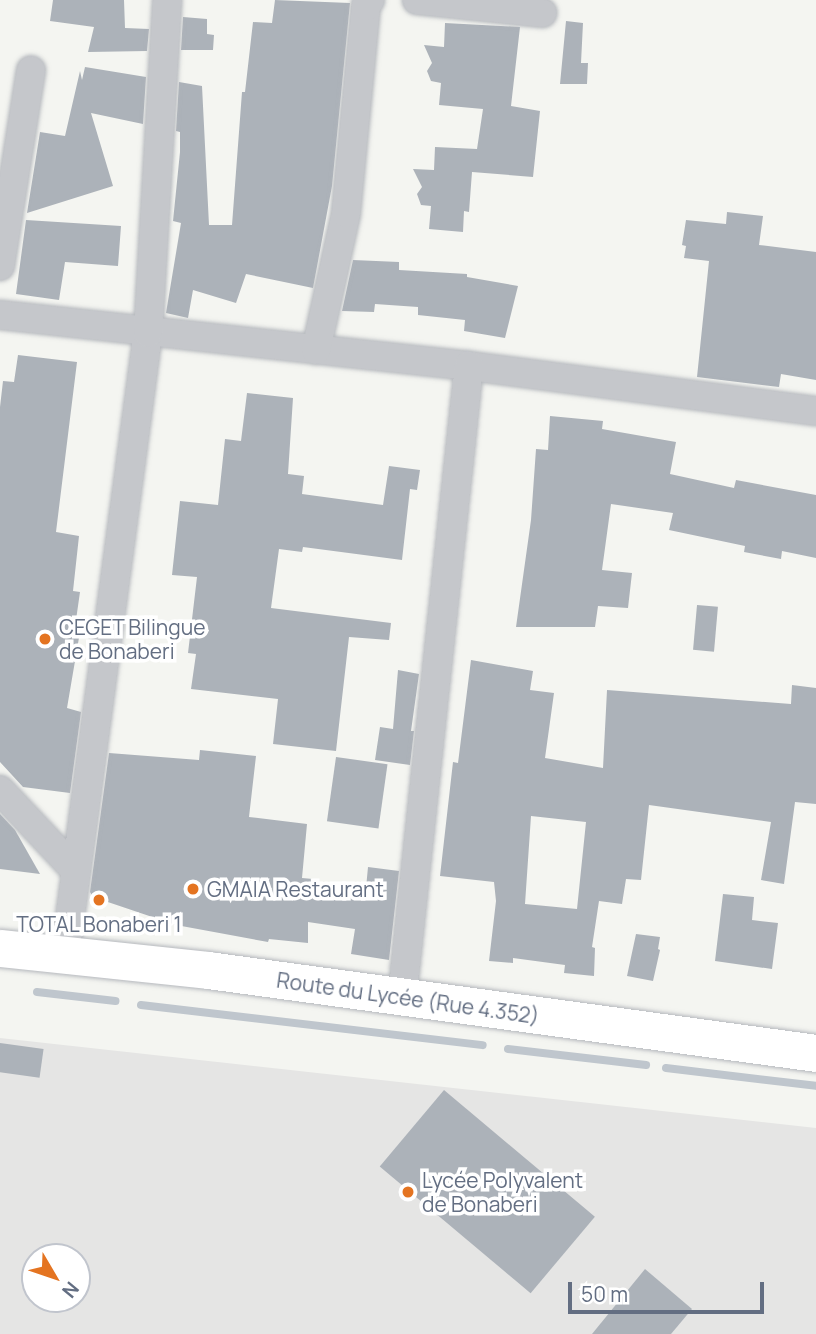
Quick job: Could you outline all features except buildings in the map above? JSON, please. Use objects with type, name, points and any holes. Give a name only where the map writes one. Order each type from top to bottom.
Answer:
[{"type":"main road","name":"Route du Lycée (Rue 4.352)","points":[[0,948],[208,970],[816,1053]]},
{"type":"street","points":[[65,955],[148,333],[167,0]]},
{"type":"street","points":[[316,350],[348,200],[366,6],[370,0]]},
{"type":"street","points":[[417,0],[542,13]]},
{"type":"street","points":[[0,266],[31,70]]},
{"type":"street","points":[[0,315],[469,366],[816,411]]},
{"type":"street","points":[[402,998],[469,366]]},
{"type":"street","points":[[0,790],[76,871]]},
{"type":"shaded area","name":"Lycée Polyvalent de Bonaberi","points":[[0,1038],[816,1128],[816,1334],[0,1334]]},
{"type":"waterway","points":[[37,992],[115,1001]]},
{"type":"waterway","points":[[141,1005],[483,1045]]},
{"type":"waterway","points":[[508,1049],[646,1065]]},
{"type":"waterway","points":[[666,1068],[816,1086]]},
{"type":"place","name":"CEGET Bilingue de Bonaberi","points":[[45,639]]},
{"type":"place","name":"GMAIA Restaurant","points":[[193,889]]},
{"type":"place","name":"TOTAL Bonaberi 1","points":[[99,900]]},
{"type":"place","name":"Lycée Polyvalent de Bonaberi","points":[[408,1192]]}]
